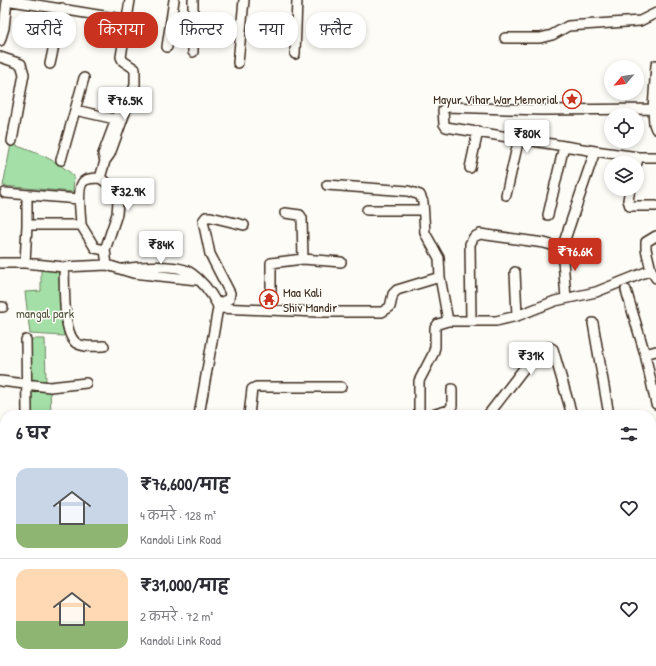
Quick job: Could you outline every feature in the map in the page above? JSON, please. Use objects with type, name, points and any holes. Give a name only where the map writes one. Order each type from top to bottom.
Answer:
[{"type":"street","points":[[0,41],[4,28],[7,0],[84,12]]},
{"type":"street","points":[[128,12],[130,0]]},
{"type":"street","points":[[172,12],[174,0]]},
{"type":"street","points":[[193,0],[193,52]]},
{"type":"street","points":[[238,63],[244,0]]},
{"type":"street","points":[[295,54],[297,0]]},
{"type":"street","points":[[50,64],[62,8]]},
{"type":"street","points":[[505,38],[540,38],[552,35],[568,26],[640,21],[656,13]]},
{"type":"street","points":[[100,178],[105,161],[110,154],[135,85],[134,69],[123,61],[121,57],[122,48]]},
{"type":"street","points":[[0,57],[21,64],[24,74],[12,140]]},
{"type":"street","points":[[656,65],[653,109],[654,124],[656,129]]},
{"type":"street","points":[[61,160],[84,78]]},
{"type":"street","points":[[105,161],[103,154],[115,119],[130,83],[134,78]]},
{"type":"street","points":[[618,156],[478,131],[446,127],[444,120],[444,108],[653,109]]},
{"type":"street","points":[[75,110],[115,119]]},
{"type":"street","points":[[470,168],[478,131]]},
{"type":"street","points":[[506,194],[519,138]]},
{"type":"street","points":[[548,215],[564,146]]},
{"type":"street","points":[[566,298],[562,248],[595,151]]},
{"type":"street","points":[[644,159],[656,157]]},
{"type":"street","points":[[105,250],[97,250],[92,246],[81,225],[79,198],[82,183],[86,179],[100,178],[114,188],[118,201],[117,214],[107,240],[105,250],[107,265]]},
{"type":"street","points":[[327,185],[416,192],[422,198],[425,233],[439,258],[440,277],[448,321]]},
{"type":"street","points":[[5,194],[79,198]]},
{"type":"street","points":[[25,263],[27,195]]},
{"type":"street","points":[[629,196],[628,200],[630,206],[656,206]]},
{"type":"street","points":[[367,210],[423,210]]},
{"type":"street","points":[[285,213],[300,215],[302,218],[303,259]]},
{"type":"street","points":[[218,306],[229,299],[230,293],[210,254],[203,221],[204,218],[211,217],[244,225]]},
{"type":"street","points":[[27,225],[81,225]]},
{"type":"street","points":[[471,321],[470,244],[474,237],[480,234],[544,243],[562,248]]},
{"type":"street","points":[[419,410],[419,381],[435,347],[436,325],[448,321],[496,321],[518,316],[566,298],[596,292],[653,274],[646,249],[646,242],[656,236]]},
{"type":"street","points":[[271,310],[271,263],[303,259],[341,262]]},
{"type":"street","points":[[0,263],[25,263],[64,267],[107,265],[120,270],[133,267],[180,269],[190,272],[218,306],[200,410]]},
{"type":"street","points":[[64,267],[69,332],[76,342],[80,344],[86,346],[104,346]]},
{"type":"street","points":[[515,272],[518,316]]},
{"type":"street","points":[[218,306],[271,310],[382,312],[387,311],[390,307],[393,294],[397,290],[440,277]]},
{"type":"street","points":[[626,290],[645,354],[656,404]]},
{"type":"street","points":[[593,323],[608,410]]},
{"type":"street","points":[[26,340],[27,410]]},
{"type":"street","points":[[492,410],[532,358],[549,347],[553,349],[571,410]]},
{"type":"street","points":[[645,354],[656,351]]},
{"type":"street","points":[[0,381],[50,387],[86,383]]},
{"type":"street","points":[[249,410],[250,393],[252,389],[256,387],[341,387]]},
{"type":"street","points":[[449,410],[452,406],[452,389]]},
{"type":"green space","points":[[11,144],[45,157],[67,170],[74,176],[73,192],[3,186]]},
{"type":"green space","name":"mangal park","points":[[41,269],[58,269],[64,336],[30,334],[25,292],[41,291]]},
{"type":"green space","points":[[29,339],[45,339],[46,381],[30,382]]},
{"type":"green space","points":[[50,389],[51,410],[31,410],[31,390]]},
{"type":"place","name":"Mayur Vihar War Memorial","points":[[572,99]]},
{"type":"place","name":"Maa Kali Shiv Mandir","points":[[269,299]]}]
